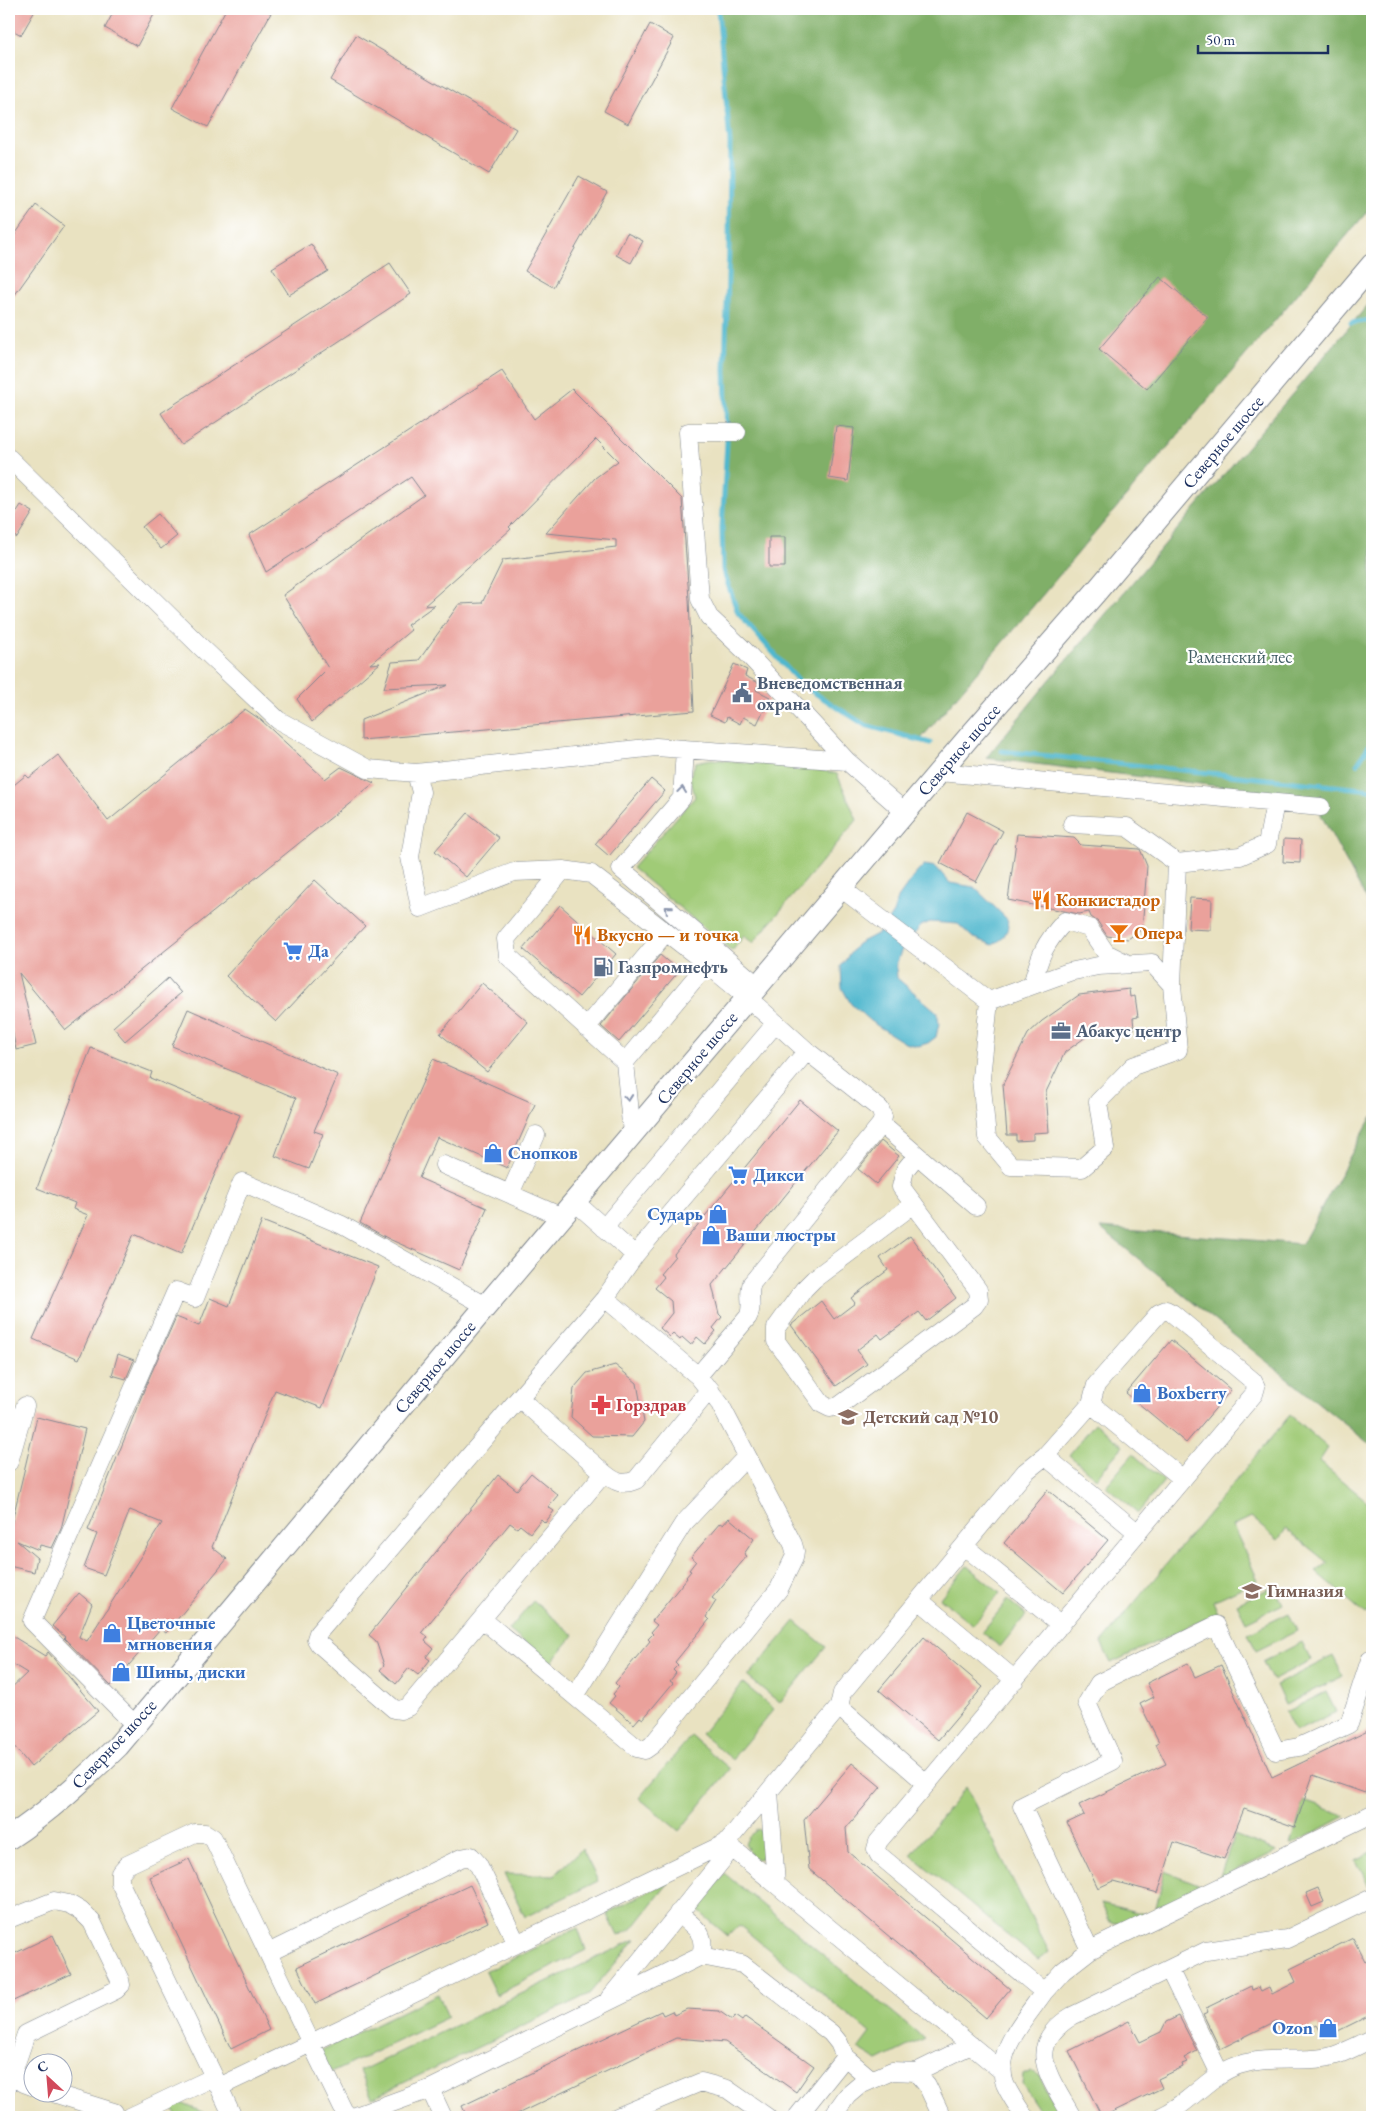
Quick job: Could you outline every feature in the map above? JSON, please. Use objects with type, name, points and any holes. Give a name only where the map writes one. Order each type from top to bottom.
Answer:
[{"type":"main road","name":"Северное шоссе","points":[[9,1838],[53,1806],[87,1776],[135,1725],[486,1306],[939,772],[1108,578],[1372,265]]},
{"type":"lane","points":[[737,432],[688,432],[700,599],[710,617],[744,649],[847,761],[905,812]]},
{"type":"lane","points":[[9,458],[201,648],[278,720],[368,769],[416,773],[656,747],[847,761]]},
{"type":"lane","points":[[519,1398],[614,1482],[626,1484],[636,1480],[751,1312],[749,1292],[752,1283],[881,1124],[883,1117],[880,1109],[807,1051],[776,1023],[753,992],[621,869],[682,798],[685,749]]},
{"type":"lane","points":[[939,772],[1321,808]]},
{"type":"lane","points":[[416,773],[421,792],[410,857],[420,908],[514,872],[563,870],[591,874],[706,964],[753,992]]},
{"type":"lane","points":[[1072,824],[1127,827],[1177,863],[1240,856],[1266,844],[1275,803]]},
{"type":"lane","points":[[989,1001],[981,1078],[987,1137],[1011,1166],[1082,1168],[1105,1148],[1098,1102],[1133,1066],[1178,1050],[1172,985],[1177,863]]},
{"type":"lane","points":[[563,870],[506,939],[508,956],[625,1062],[632,1134]]},
{"type":"lane","points":[[841,888],[989,1001]]},
{"type":"lane","points":[[1032,985],[1047,941],[1065,920],[1090,928],[1106,953],[1126,963]]},
{"type":"lane","points":[[586,1028],[666,932]]},
{"type":"lane","points":[[989,1001],[1069,972],[1126,963],[1152,963],[1172,985]]},
{"type":"lane","points":[[625,1062],[706,964]]},
{"type":"lane","points":[[604,1228],[776,1023]]},
{"type":"lane","points":[[604,1473],[408,1706],[401,1710],[394,1709],[319,1644],[316,1639],[318,1633],[606,1298],[635,1255],[807,1051]]},
{"type":"lane","points":[[881,1124],[976,1206]]},
{"type":"lane","points":[[510,1194],[536,1135]]},
{"type":"lane","points":[[914,1204],[814,1279],[804,1289],[776,1328],[776,1341],[822,1404],[830,1408],[839,1406],[974,1306],[979,1299],[978,1290],[914,1204],[901,1187],[905,1170],[917,1155]]},
{"type":"lane","points":[[444,1165],[510,1194],[568,1210],[604,1228],[635,1255]]},
{"type":"lane","points":[[135,1725],[32,1622],[176,1291],[195,1298],[242,1182],[342,1225],[486,1306]]},
{"type":"lane","points":[[482,1619],[637,1748],[645,1750],[652,1745],[779,1589],[795,1551],[720,1404],[704,1382],[606,1298]]},
{"type":"lane","points":[[605,2003],[678,1914],[769,1792],[840,1707],[842,1693],[1025,1472],[1046,1456],[1091,1404],[1096,1385],[1159,1313],[1166,1310],[1253,1381],[1256,1387],[1254,1394],[878,1842],[876,1849],[879,1855],[1044,1992]]},
{"type":"lane","points":[[1091,1404],[1183,1479]]},
{"type":"lane","points":[[9,1462],[25,1406]]},
{"type":"lane","points":[[575,1696],[683,1524],[747,1456]]},
{"type":"lane","points":[[1046,1456],[1138,1533]]},
{"type":"lane","points":[[964,1546],[1060,1625]]},
{"type":"lane","points":[[919,1600],[1015,1680]]},
{"type":"lane","points":[[1090,1950],[1022,1806],[1113,1761],[1087,1703],[1099,1683],[1216,1625],[1276,1751],[1299,1747],[1349,1724],[1370,1660],[1372,1661]]},
{"type":"lane","points":[[840,1707],[927,1784]]},
{"type":"lane","points":[[769,1792],[776,1884]]},
{"type":"lane","points":[[1025,2117],[1005,2084],[1002,2060],[1007,2046],[1044,1992],[1063,1971],[1090,1950],[1372,1814]]},
{"type":"lane","points":[[233,2117],[120,1882],[120,1873],[127,1865],[195,1833],[205,1833],[213,1838],[347,2117]]},
{"type":"lane","points":[[729,1846],[1002,2070]]},
{"type":"lane","points":[[130,2117],[311,2043],[516,1944],[729,1846]]},
{"type":"lane","points":[[268,1953],[461,1858],[471,1856],[478,1864],[516,1944]]},
{"type":"lane","points":[[1072,2117],[1044,2064],[1043,2052],[1048,2038],[1059,2024],[1169,1969],[1215,1949],[1287,1939],[1372,1898]]},
{"type":"lane","points":[[9,1919],[54,1901],[68,1904],[81,1911],[92,1922],[120,1980],[120,1986],[116,1990],[26,2034],[10,2079]]},
{"type":"lane","points":[[678,1914],[699,1931],[703,1938],[704,1945],[701,1956]]},
{"type":"lane","points":[[353,2117],[430,2089],[701,1956],[742,1964],[831,2033],[839,2043],[845,2057],[872,2080]]},
{"type":"lane","points":[[1169,1969],[1220,2074]]},
{"type":"lane","points":[[1162,2117],[1220,2074],[1237,2066],[1256,2060],[1321,2059],[1335,2056],[1372,2039]]},
{"type":"lane","points":[[832,2117],[847,2096],[860,2085],[892,2071],[916,2072],[971,2045]]},
{"type":"lane","points":[[797,2117],[845,2057]]},
{"type":"lane","points":[[916,2072],[927,2085],[942,2117]]},
{"type":"lane","points":[[617,2117],[701,2082],[728,2089],[767,2117]]},
{"type":"lane","points":[[430,2089],[443,2117]]},
{"type":"lane","points":[[72,2099],[114,2112],[116,2117]]},
{"type":"green space","points":[[718,9],[1372,9],[1372,206],[919,741],[865,725],[802,685],[738,613],[723,570],[722,528],[727,442],[725,369],[730,143]]},
{"type":"green space","name":"Раменский лес","points":[[1372,300],[1372,910],[1321,815],[1324,799],[986,758],[1047,683]]},
{"type":"green space","points":[[712,759],[816,769],[837,774],[857,820],[753,943],[744,936],[732,951],[632,868],[695,797],[690,776],[696,762]]},
{"type":"green space","points":[[1372,1116],[1372,1446],[1100,1228],[1302,1244]]},
{"type":"green space","points":[[1290,1415],[1328,1448],[1319,1462],[1372,1505],[1372,1611],[1366,1615],[1316,1572],[1328,1563],[1286,1529],[1278,1540],[1251,1517],[1233,1526],[1258,1580],[1213,1601],[1218,1613],[1111,1663],[1101,1643]]},
{"type":"green space","points":[[1095,1423],[1123,1446],[1096,1478],[1069,1455]]},
{"type":"green space","points":[[1133,1454],[1164,1481],[1138,1513],[1106,1486]]},
{"type":"green space","points":[[967,1566],[1000,1593],[973,1625],[940,1598]]},
{"type":"green space","points":[[1274,1586],[1283,1604],[1246,1622],[1237,1604]]},
{"type":"green space","points":[[1008,1600],[1026,1615],[1000,1647],[982,1632]]},
{"type":"green space","points":[[533,1601],[574,1635],[550,1664],[509,1630]]},
{"type":"green space","points":[[1289,1613],[1297,1631],[1256,1651],[1248,1633]]},
{"type":"green space","points":[[795,1621],[826,1647],[780,1703],[748,1677]]},
{"type":"green space","points":[[1302,1642],[1311,1660],[1272,1680],[1263,1662]]},
{"type":"green space","points":[[1333,1656],[1343,1676],[1285,1705],[1276,1685]]},
{"type":"green space","points":[[743,1683],[774,1709],[732,1759],[701,1734]]},
{"type":"green space","points":[[1326,1692],[1336,1712],[1295,1732],[1285,1712]]},
{"type":"green space","points":[[691,1736],[730,1769],[679,1831],[639,1798]]},
{"type":"green space","points":[[966,1787],[1049,1952],[1038,1960],[911,1855]]},
{"type":"green space","points":[[1304,1801],[1346,1816],[1291,1845]]},
{"type":"green space","points":[[758,1829],[761,1831],[763,1854],[758,1859],[754,1858],[745,1844],[749,1836]]},
{"type":"green space","points":[[1234,1835],[1277,1851],[1219,1879]]},
{"type":"green space","points":[[582,1849],[598,1881],[525,1917],[504,1874],[555,1875]]},
{"type":"green space","points":[[1372,1852],[1372,1883],[1368,1885],[1356,1860]]},
{"type":"green space","points":[[1165,1871],[1206,1887],[1156,1908]]},
{"type":"green space","points":[[725,1874],[924,2038],[878,2061],[858,2049],[870,2033],[739,1925],[728,1936],[696,1909]]},
{"type":"green space","points":[[671,1880],[632,1929],[618,1936],[607,1913]]},
{"type":"green space","points":[[1101,1903],[1148,1915],[1126,1925],[1110,1922]]},
{"type":"green space","points":[[578,1928],[586,1950],[496,1995],[485,1972]]},
{"type":"green space","points":[[636,1939],[589,1994],[372,2098],[360,2071]]},
{"type":"green space","points":[[438,1994],[448,2017],[331,2073],[320,2051]]},
{"type":"green space","points":[[1031,2071],[1039,2076],[1062,2117],[1044,2117],[1022,2084],[1023,2075]]},
{"type":"green space","points":[[181,2103],[210,2117],[177,2117],[172,2108]]},
{"type":"water","points":[[924,865],[936,867],[950,883],[974,887],[1007,919],[1009,926],[1003,938],[993,945],[972,937],[958,924],[930,922],[921,926],[902,949],[896,965],[897,978],[937,1012],[939,1023],[936,1037],[928,1043],[918,1046],[905,1043],[870,1021],[851,1004],[842,988],[841,966],[857,944],[880,932],[893,913],[898,898]]},
{"type":"building","points":[[9,9],[36,9],[21,35],[9,28]]},
{"type":"building","points":[[115,9],[157,9],[137,46],[105,28]]},
{"type":"building","points":[[226,9],[262,9],[271,13],[208,127],[172,108]]},
{"type":"building","points":[[650,24],[674,38],[628,124],[604,111]]},
{"type":"building","points":[[356,35],[516,129],[489,174],[330,80]]},
{"type":"building","points":[[579,176],[607,192],[553,287],[525,271]]},
{"type":"building","points":[[36,205],[64,226],[9,303],[9,243]]},
{"type":"building","points":[[627,233],[643,241],[631,263],[616,255]]},
{"type":"building","points":[[311,244],[328,271],[289,295],[272,268]]},
{"type":"building","points":[[390,263],[411,294],[181,445],[161,413]]},
{"type":"building","points":[[1160,277],[1208,317],[1147,389],[1099,349]]},
{"type":"building","points":[[502,371],[534,419],[572,389],[682,499],[694,711],[361,740],[361,720],[448,685],[384,688],[392,662],[419,660],[459,604],[482,603],[503,560],[616,547],[616,540],[546,533],[595,478],[618,461],[596,439],[509,527],[511,529],[424,606],[435,605],[407,625],[411,630],[370,664],[380,663],[312,722],[297,699],[328,668],[283,595],[424,495],[411,477],[266,572],[249,535]]},
{"type":"building","points":[[836,426],[854,428],[848,481],[829,478]]},
{"type":"building","points":[[21,505],[33,512],[17,538],[9,532],[9,524]]},
{"type":"building","points":[[158,514],[177,536],[161,549],[142,527]]},
{"type":"building","points":[[769,537],[785,537],[785,567],[769,567]]},
{"type":"building","name":"Вневедомственная охрана","points":[[734,664],[747,670],[745,676],[759,683],[756,690],[770,697],[757,724],[743,717],[740,724],[727,717],[725,722],[710,715]]},
{"type":"building","points":[[245,709],[261,720],[325,779],[341,767],[374,783],[66,1030],[19,973],[36,1045],[16,1050],[9,1013],[9,789],[26,775],[29,778],[58,755],[108,821]]},
{"type":"building","points":[[651,779],[665,791],[609,856],[595,844]]},
{"type":"building","points":[[967,812],[1003,831],[976,882],[940,863]]},
{"type":"building","points":[[468,813],[499,838],[466,877],[435,851]]},
{"type":"building","points":[[1017,834],[1074,838],[1081,845],[1140,849],[1147,866],[1142,929],[1128,939],[1107,936],[1089,912],[1079,914],[1008,900]]},
{"type":"building","points":[[1284,839],[1301,840],[1300,863],[1283,862]]},
{"type":"building","points":[[315,880],[365,926],[276,1022],[226,976]]},
{"type":"building","points":[[1190,898],[1212,899],[1211,930],[1188,929]]},
{"type":"building","points":[[560,905],[616,954],[579,997],[523,949]]},
{"type":"building","points":[[660,955],[679,971],[619,1042],[601,1026]]},
{"type":"building","points":[[168,978],[181,993],[125,1041],[113,1027]]},
{"type":"building","points":[[482,983],[528,1022],[487,1072],[440,1034]]},
{"type":"building","points":[[1129,989],[1130,997],[1135,996],[1138,1017],[1133,1018],[1134,1029],[1090,1034],[1065,1052],[1046,1092],[1049,1132],[1033,1133],[1033,1140],[1016,1141],[1016,1135],[1007,1135],[1003,1084],[1028,1034],[1042,1021],[1079,995]]},
{"type":"building","points":[[188,1009],[338,1075],[314,1131],[323,1134],[309,1169],[275,1156],[296,1098],[172,1046]]},
{"type":"building","points":[[91,1048],[152,1072],[150,1078],[240,1115],[181,1254],[134,1234],[79,1359],[33,1339],[88,1215],[73,1209],[75,1203],[37,1188]]},
{"type":"building","name":"Снопков","points":[[433,1059],[535,1104],[507,1168],[437,1137],[419,1178],[487,1208],[459,1270],[389,1239],[360,1223]]},
{"type":"building","points":[[800,1100],[838,1131],[712,1285],[719,1314],[722,1317],[713,1328],[716,1331],[705,1344],[697,1337],[691,1345],[682,1337],[680,1340],[673,1334],[670,1337],[660,1328],[672,1313],[671,1301],[655,1288],[664,1277],[660,1274],[675,1256],[674,1254]]},
{"type":"building","points":[[881,1141],[899,1156],[876,1184],[858,1169]]},
{"type":"building","points":[[262,1221],[378,1267],[322,1408],[275,1390],[212,1547],[227,1559],[166,1633],[160,1629],[111,1686],[65,1637],[52,1626],[79,1593],[92,1604],[79,1637],[87,1641],[162,1523],[130,1510],[104,1575],[84,1568],[97,1534],[88,1530],[146,1385],[176,1317],[199,1326],[210,1298],[229,1306]]},
{"type":"building","points":[[910,1236],[956,1298],[926,1321],[919,1312],[882,1339],[878,1334],[857,1350],[867,1364],[836,1386],[791,1325],[821,1301],[834,1319],[855,1303],[851,1298],[888,1270],[880,1258]]},
{"type":"building","points":[[1171,1340],[1231,1390],[1186,1443],[1126,1393]]},
{"type":"building","points":[[118,1354],[134,1360],[126,1379],[112,1375]]},
{"type":"building","points":[[615,1365],[637,1383],[644,1422],[632,1437],[592,1436],[571,1417],[574,1388],[587,1373]]},
{"type":"building","points":[[37,1417],[85,1429],[61,1529],[52,1548],[40,1545],[39,1550],[17,1541],[37,1558],[34,1572],[9,1566],[9,1534]]},
{"type":"building","points":[[531,1473],[558,1495],[548,1507],[554,1511],[545,1523],[541,1519],[530,1533],[520,1525],[517,1528],[510,1523],[422,1632],[428,1637],[425,1641],[433,1648],[426,1657],[430,1660],[418,1675],[409,1668],[396,1684],[380,1670],[384,1665],[376,1641],[369,1635],[498,1475],[517,1490]]},
{"type":"building","points":[[1048,1490],[1108,1540],[1063,1593],[1004,1543]]},
{"type":"building","points":[[729,1518],[754,1539],[744,1554],[747,1556],[712,1598],[716,1601],[706,1617],[709,1620],[675,1662],[678,1665],[673,1670],[676,1673],[670,1681],[673,1683],[643,1719],[640,1717],[634,1724],[609,1703],[619,1687],[615,1683],[650,1641],[648,1639],[653,1634],[651,1632],[657,1625],[652,1621],[687,1578],[691,1571],[689,1570],[696,1561],[691,1557],[720,1523],[723,1525]]},
{"type":"building","points":[[9,1634],[45,1656],[48,1652],[98,1711],[31,1767],[9,1740],[9,1690],[27,1673],[9,1662]]},
{"type":"building","points":[[924,1637],[983,1687],[938,1740],[879,1690]]},
{"type":"building","points":[[1188,1663],[1195,1677],[1221,1665],[1272,1777],[1372,1729],[1372,1774],[1365,1793],[1313,1775],[1295,1827],[1244,1809],[1224,1859],[1174,1842],[1158,1893],[1113,1881],[1098,1888],[1067,1823],[1084,1815],[1079,1805],[1166,1764],[1156,1744],[1159,1742],[1140,1704],[1154,1697],[1147,1683]]},
{"type":"building","points":[[852,1763],[881,1787],[846,1828],[848,1852],[1010,1989],[986,2018],[809,1869],[804,1820]]},
{"type":"building","points":[[189,1859],[269,2030],[231,2049],[150,1877]]},
{"type":"building","points":[[470,1885],[488,1922],[315,2004],[297,1967]]},
{"type":"building","points":[[1318,1888],[1324,1902],[1312,1907],[1306,1893]]},
{"type":"building","points":[[53,1935],[71,1974],[9,2003],[9,1956]]},
{"type":"building","points":[[1353,1938],[1365,1962],[1372,1958],[1372,2014],[1324,2038],[1317,2025],[1303,2032],[1302,2029],[1291,2034],[1287,2027],[1280,2030],[1276,2021],[1220,2049],[1203,2014],[1208,2012],[1206,2008],[1251,1986],[1252,1990],[1259,1987],[1261,1991],[1269,1987],[1272,1994],[1296,1982],[1290,1969]]},
{"type":"building","points":[[687,2009],[719,2011],[732,2020],[735,2016],[742,2021],[745,2017],[814,2066],[796,2092],[725,2042],[676,2038],[511,2117],[467,2117],[462,2106],[661,2011],[663,2015],[672,2011],[674,2015]]},
{"type":"building","points":[[1179,2016],[1197,2051],[1184,2058],[1187,2062],[1182,2064],[1183,2067],[1158,2079],[1162,2088],[1102,2117],[1069,2051],[1129,2021],[1140,2042],[1161,2032],[1166,2022]]},
{"type":"waterway","points":[[718,9],[730,143],[725,369],[727,442],[722,528],[723,570],[738,613],[802,685],[865,725],[930,743]]},
{"type":"waterway","points":[[1351,323],[1372,320]]},
{"type":"waterway","points":[[1357,764],[1372,741]]},
{"type":"waterway","points":[[1002,751],[1372,790]]},
{"type":"place","name":"Вневедомственная охрана","points":[[742,693]]},
{"type":"place","name":"Конкистадор","points":[[1041,900]]},
{"type":"place","name":"Опера","points":[[1119,933]]},
{"type":"place","name":"Вкусно — и точка","points":[[582,935]]},
{"type":"place","name":"Да","points":[[293,951]]},
{"type":"place","name":"Газпромнефть","points":[[603,967]]},
{"type":"place","name":"Абакус центр","points":[[1061,1031]]},
{"type":"place","name":"Снопков","points":[[493,1153]]},
{"type":"place","name":"Дикси","points":[[738,1175]]},
{"type":"place","name":"Сударь","points":[[718,1214]]},
{"type":"place","name":"Ваши люстры","points":[[711,1235]]},
{"type":"place","name":"Boxberry","points":[[1142,1393]]},
{"type":"place","name":"Горздрав","points":[[601,1405]]},
{"type":"place","name":"Детский сад №10","points":[[848,1417]]},
{"type":"place","name":"Гимназия","points":[[1252,1591]]},
{"type":"place","name":"Цветочные мгновения","points":[[112,1633]]},
{"type":"place","name":"Шины, диски","points":[[121,1672]]},
{"type":"place","name":"Ozon","points":[[1328,2028]]}]
